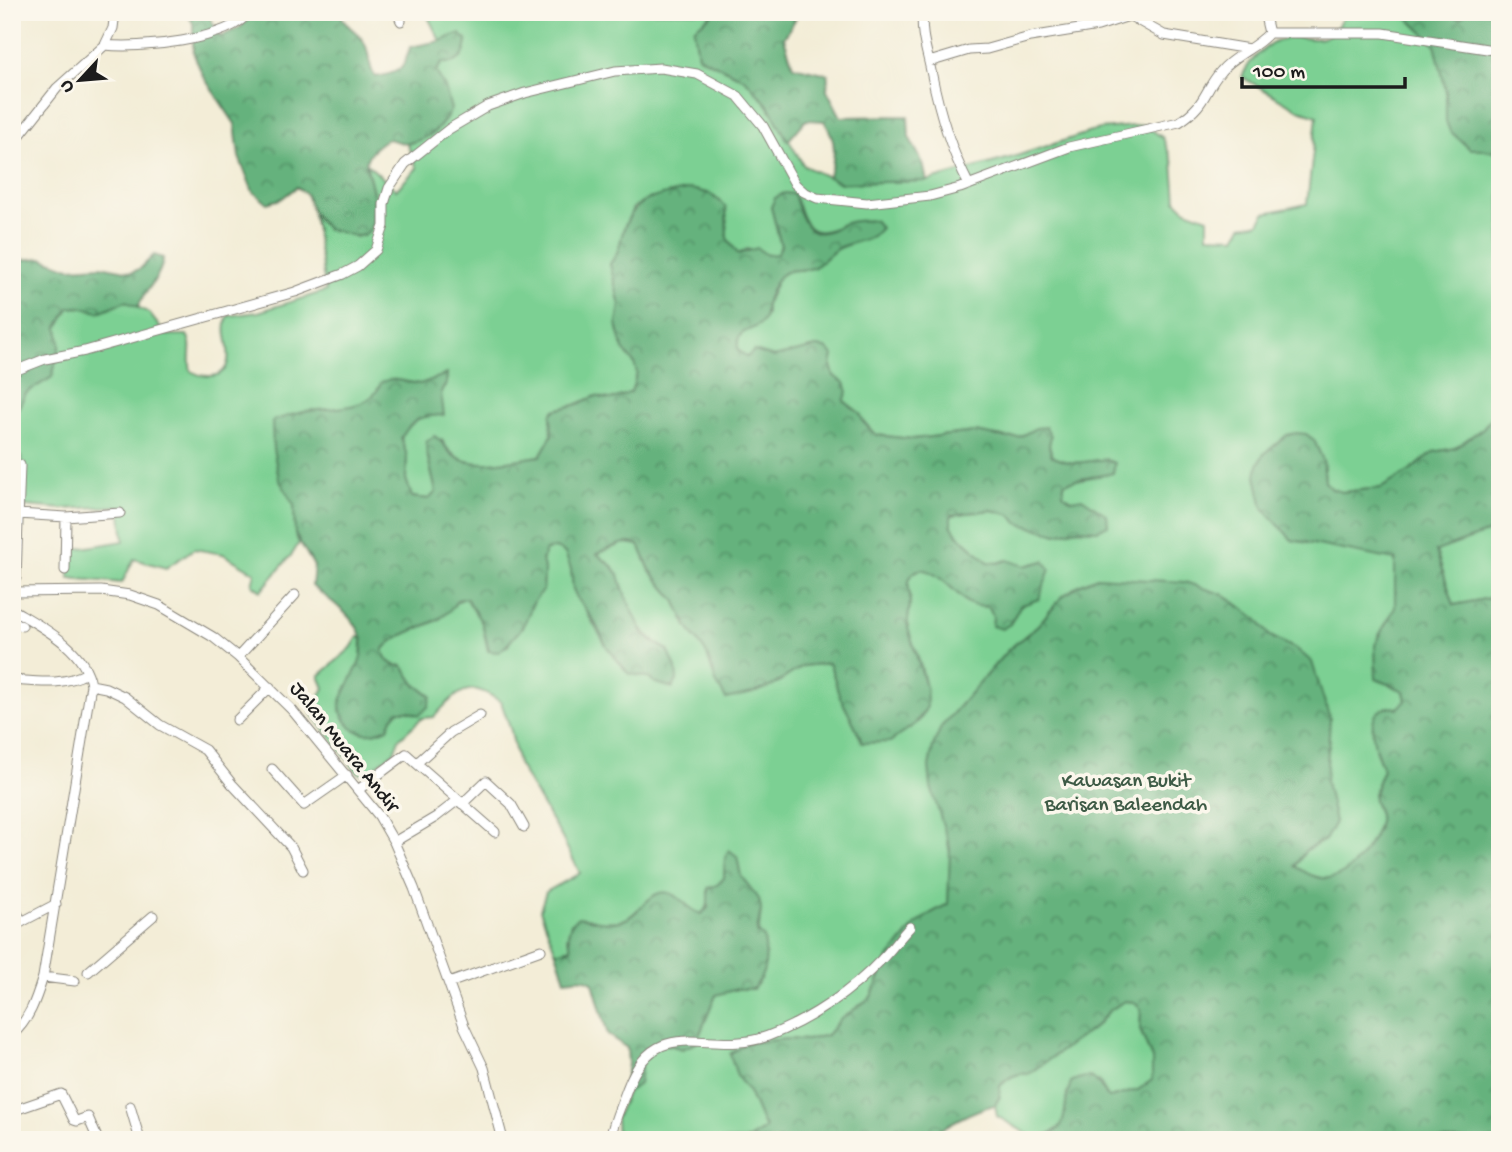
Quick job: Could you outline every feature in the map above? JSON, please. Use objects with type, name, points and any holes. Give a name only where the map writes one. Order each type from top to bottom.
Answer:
[{"type":"street","points":[[13,144],[57,88],[105,45],[113,28],[114,12]]},
{"type":"street","points":[[105,45],[152,46],[201,36],[237,24],[248,12]]},
{"type":"street","points":[[923,12],[921,27],[940,117],[969,185]]},
{"type":"street","points":[[1264,12],[1269,33]]},
{"type":"street","points":[[929,62],[1030,37],[1098,26],[1127,14],[1164,35],[1249,49]]},
{"type":"street","points":[[12,372],[45,359],[112,344],[295,292],[343,274],[358,266],[376,250],[384,226],[384,204],[389,188],[405,164],[449,129],[488,106],[525,93],[615,71],[661,68],[697,74],[738,96],[763,127],[794,184],[817,198],[867,203],[930,196],[969,185],[1069,147],[1179,122],[1193,113],[1204,100],[1221,70],[1261,42],[1269,33],[1384,33],[1500,51]]},
{"type":"street","points":[[12,465],[20,465],[16,578]]},
{"type":"street","points":[[19,514],[66,517],[120,513]]},
{"type":"street","points":[[65,570],[66,517]]},
{"type":"street","name":"Jalan Muara Andir","points":[[12,592],[101,592],[130,595],[159,606],[213,637],[270,687],[347,775],[379,816],[394,842],[464,1026],[484,1069],[503,1140]]},
{"type":"street","points":[[238,657],[295,595]]},
{"type":"street","points":[[12,609],[63,642],[87,673],[90,685],[43,977],[31,1012],[12,1035]]},
{"type":"street","points":[[12,622],[22,626]]},
{"type":"street","points":[[12,680],[61,682],[75,680],[87,673]]},
{"type":"street","points":[[90,685],[106,688],[125,697],[160,725],[205,750],[232,784],[291,848],[303,870]]},
{"type":"street","points":[[237,720],[270,687]]},
{"type":"street","points":[[418,762],[451,732],[480,715]]},
{"type":"street","points":[[358,790],[404,755],[409,755],[495,832]]},
{"type":"street","points":[[272,769],[304,805],[347,775]]},
{"type":"street","points":[[394,842],[460,802],[486,781],[510,804],[524,827]]},
{"type":"street","points":[[12,904],[22,922]]},
{"type":"street","points":[[12,927],[56,904]]},
{"type":"street","points":[[88,972],[153,916]]},
{"type":"street","points":[[610,1140],[631,1078],[653,1050],[668,1042],[737,1043],[776,1032],[804,1019],[847,992],[885,956],[910,926]]},
{"type":"street","points":[[449,983],[541,950]]},
{"type":"street","points":[[43,977],[75,981]]},
{"type":"street","points":[[12,1111],[61,1094],[74,1120],[88,1117],[98,1140]]},
{"type":"street","points":[[130,1105],[140,1140]]},
{"type":"green space","points":[[195,12],[207,12],[220,37],[241,27],[254,12],[340,12],[345,22],[365,44],[375,77],[399,69],[410,47],[459,34],[467,40],[461,58],[442,63],[436,71],[445,88],[451,109],[439,127],[423,139],[409,143],[387,139],[369,155],[366,165],[374,214],[370,229],[365,234],[356,236],[327,230],[313,213],[306,194],[297,187],[281,199],[267,203],[253,192],[239,157],[235,124],[203,76],[193,52],[193,23],[190,18]]},
{"type":"green space","points":[[432,12],[715,12],[694,29],[698,56],[745,79],[768,105],[804,166],[841,183],[927,181],[1100,129],[1145,125],[1163,138],[1173,163],[1176,200],[1186,210],[1208,218],[1208,236],[1236,237],[1242,226],[1259,223],[1265,213],[1307,204],[1317,116],[1299,110],[1242,77],[1251,62],[1264,49],[1280,40],[1297,37],[1318,39],[1328,35],[1337,27],[1345,12],[1376,12],[1408,18],[1436,44],[1446,91],[1446,121],[1450,131],[1470,149],[1500,153],[1500,408],[1483,428],[1455,448],[1434,452],[1410,471],[1381,488],[1342,492],[1332,489],[1325,482],[1323,460],[1292,540],[1395,559],[1395,608],[1379,635],[1406,701],[1398,708],[1387,707],[1375,749],[1383,769],[1374,798],[1379,821],[1368,847],[1355,864],[1339,876],[1331,878],[1312,876],[1295,867],[1306,850],[1325,840],[1335,822],[1326,782],[1330,740],[1298,650],[1270,636],[1257,619],[1097,577],[1063,596],[1038,625],[1007,651],[941,727],[945,827],[951,859],[949,904],[931,913],[888,959],[871,997],[840,1020],[827,1035],[807,1040],[786,1039],[737,1076],[749,1092],[765,1129],[747,1140],[617,1140],[616,1118],[647,1047],[663,1043],[696,1043],[716,995],[737,989],[753,989],[761,909],[759,900],[737,866],[725,858],[724,878],[701,914],[690,910],[675,895],[656,894],[628,918],[597,922],[588,918],[571,923],[567,938],[572,948],[556,952],[540,910],[546,892],[580,873],[518,764],[501,702],[481,691],[467,690],[461,693],[434,717],[422,718],[399,739],[394,752],[365,775],[357,772],[311,712],[324,688],[319,676],[351,648],[358,637],[362,638],[361,660],[341,701],[340,711],[388,728],[398,711],[409,711],[431,696],[415,684],[403,666],[389,662],[383,650],[404,634],[441,618],[455,604],[466,598],[482,623],[488,651],[508,646],[543,591],[544,570],[541,559],[546,550],[556,548],[565,553],[571,569],[573,589],[607,647],[628,673],[647,677],[656,683],[668,650],[646,634],[633,613],[616,571],[597,554],[624,543],[639,545],[650,571],[675,600],[687,626],[707,654],[716,682],[753,693],[772,686],[803,666],[829,663],[840,697],[862,743],[914,725],[922,717],[926,706],[924,679],[908,628],[908,584],[916,571],[931,572],[968,603],[989,607],[993,616],[1010,624],[1044,561],[1025,566],[1007,560],[988,562],[957,534],[951,525],[950,515],[992,510],[1011,515],[1017,523],[1057,534],[1077,529],[1098,530],[1072,500],[1063,495],[1064,484],[1073,479],[1083,480],[1105,459],[1078,463],[1059,459],[1053,456],[1036,429],[1019,437],[1008,438],[975,432],[913,439],[875,435],[843,400],[845,383],[834,376],[831,366],[816,347],[774,357],[754,351],[747,358],[737,350],[737,340],[743,332],[760,324],[766,315],[766,305],[779,276],[788,271],[813,268],[837,249],[855,242],[846,223],[824,231],[810,228],[794,194],[771,207],[781,246],[777,255],[747,249],[738,254],[727,238],[726,207],[650,198],[633,208],[623,230],[621,249],[610,264],[620,305],[617,324],[623,348],[638,373],[631,393],[610,399],[596,396],[555,410],[551,415],[552,435],[540,456],[499,462],[472,462],[460,459],[442,440],[426,442],[436,492],[429,499],[412,497],[406,479],[407,456],[401,438],[412,420],[422,417],[441,392],[447,375],[420,384],[391,379],[366,402],[342,408],[311,410],[279,479],[294,505],[295,534],[299,543],[261,591],[252,584],[255,573],[223,554],[194,549],[166,568],[134,559],[122,583],[69,578],[70,550],[124,541],[120,506],[63,509],[25,506],[22,457],[12,457],[12,411],[17,410],[26,393],[52,377],[60,346],[58,327],[69,308],[99,311],[126,301],[149,313],[166,335],[187,335],[191,371],[213,376],[223,372],[228,361],[225,328],[228,316],[258,312],[326,291],[313,213],[327,230],[338,230],[357,237],[372,225],[373,193],[366,163],[396,190],[417,168],[407,144],[434,133],[445,88],[435,71],[442,63],[452,63],[459,34],[440,41],[427,15]]},
{"type":"green space","points":[[715,12],[790,12],[796,18],[784,38],[793,66],[828,74],[827,90],[841,117],[908,116],[909,137],[923,163],[927,181],[841,183],[828,177],[834,149],[824,121],[806,120],[788,141],[768,105],[745,79],[698,56],[694,29]]},
{"type":"green space","points":[[1376,12],[1442,12],[1460,18],[1467,12],[1500,12],[1500,153],[1470,149],[1450,131],[1446,121],[1446,91],[1435,44],[1408,18]]},
{"type":"green space","points":[[691,189],[711,194],[726,207],[727,238],[738,254],[757,248],[767,255],[777,254],[781,246],[771,207],[775,198],[784,193],[794,194],[801,216],[815,232],[831,230],[853,221],[874,220],[881,228],[866,239],[838,248],[816,266],[788,271],[781,275],[768,297],[764,319],[760,324],[743,332],[739,338],[738,350],[747,357],[754,351],[774,357],[816,347],[826,348],[833,355],[831,366],[834,376],[845,383],[848,392],[844,401],[860,413],[863,422],[876,435],[913,439],[975,432],[1008,438],[1046,427],[1051,436],[1049,446],[1052,456],[1079,463],[1107,460],[1115,463],[1113,473],[1064,484],[1063,494],[1072,500],[1082,498],[1107,515],[1108,525],[1098,530],[1077,529],[1057,534],[1017,523],[1011,515],[992,510],[951,515],[951,525],[957,534],[988,562],[1007,560],[1025,566],[1044,561],[1050,569],[1039,599],[1020,606],[1010,624],[1002,629],[992,626],[993,616],[989,607],[968,603],[931,572],[916,571],[908,584],[908,628],[926,687],[927,707],[915,724],[890,742],[862,743],[840,697],[829,663],[803,666],[772,686],[726,699],[716,682],[707,654],[687,626],[675,600],[650,570],[639,545],[634,543],[618,545],[597,554],[619,575],[625,595],[643,633],[651,641],[668,650],[676,668],[677,680],[673,688],[647,677],[628,673],[607,647],[594,621],[577,598],[565,553],[556,548],[546,550],[542,559],[543,591],[535,600],[523,626],[499,652],[489,651],[482,623],[466,598],[457,600],[451,609],[433,622],[391,642],[383,650],[386,657],[392,664],[403,666],[415,684],[431,696],[428,707],[419,715],[398,711],[388,728],[381,731],[356,731],[347,722],[340,705],[361,657],[360,632],[349,617],[312,586],[314,566],[295,534],[294,505],[279,479],[273,449],[272,421],[300,412],[361,403],[370,398],[381,382],[391,379],[420,384],[447,374],[446,384],[441,392],[444,415],[418,419],[401,438],[407,456],[406,479],[412,497],[429,499],[436,492],[426,442],[434,436],[453,456],[475,463],[540,456],[552,435],[551,415],[555,410],[596,396],[606,399],[631,392],[637,373],[634,363],[623,349],[617,324],[620,305],[610,264],[635,209],[650,199]]},
{"type":"green space","points":[[154,255],[163,258],[162,265],[138,307],[126,301],[99,312],[79,307],[69,308],[58,327],[60,346],[52,377],[26,393],[17,410],[12,411],[12,261],[42,258],[70,268],[101,266],[131,272],[140,269]]},
{"type":"green space","name":"Kawasan Bukit Barisan Baleendah","points":[[1500,408],[1500,528],[1436,551],[1454,605],[1500,596],[1500,1140],[1030,1140],[1054,1133],[1060,1127],[1071,1082],[1090,1077],[1098,1082],[1109,1098],[1138,1090],[1152,1080],[1152,1059],[1140,1029],[1141,1009],[1134,1002],[1124,1001],[1108,1012],[1095,1027],[1028,1074],[1016,1075],[1006,1080],[1000,1086],[1000,1096],[995,1105],[959,1119],[928,1140],[747,1140],[765,1129],[749,1092],[737,1076],[730,1054],[746,1043],[807,1040],[827,1035],[840,1020],[871,997],[888,959],[914,926],[948,904],[950,848],[931,787],[929,766],[933,746],[941,727],[1007,651],[1038,625],[1063,596],[1079,585],[1097,577],[1185,582],[1225,595],[1257,619],[1270,636],[1298,650],[1312,662],[1330,719],[1326,782],[1335,822],[1325,840],[1306,850],[1295,866],[1321,878],[1331,878],[1355,863],[1373,838],[1379,818],[1374,797],[1383,769],[1372,728],[1374,719],[1378,712],[1386,708],[1398,708],[1406,701],[1404,691],[1376,679],[1375,645],[1395,607],[1395,560],[1292,540],[1263,508],[1256,476],[1258,465],[1263,455],[1287,435],[1306,434],[1314,440],[1323,460],[1325,482],[1332,489],[1342,492],[1381,488],[1410,471],[1434,452],[1455,448],[1483,428]]},
{"type":"green space","points":[[1500,528],[1500,596],[1454,605],[1436,551]]},
{"type":"green space","points":[[729,850],[737,856],[741,876],[759,899],[761,909],[757,932],[764,938],[766,952],[761,977],[753,989],[737,989],[716,995],[696,1043],[682,1049],[662,1044],[652,1045],[643,1052],[639,1084],[631,1090],[624,1089],[628,1064],[627,1048],[608,1035],[593,983],[583,979],[565,980],[556,952],[571,948],[569,931],[578,917],[622,921],[663,892],[673,894],[701,914],[708,908],[708,888],[717,885],[724,878],[725,858]]},
{"type":"green space","points":[[1124,1001],[1134,1002],[1141,1009],[1140,1030],[1152,1059],[1152,1080],[1138,1090],[1109,1098],[1099,1081],[1067,1093],[1062,1124],[1036,1139],[997,1116],[995,1105],[1003,1083],[1016,1075],[1028,1074],[1095,1027],[1108,1012]]}]
